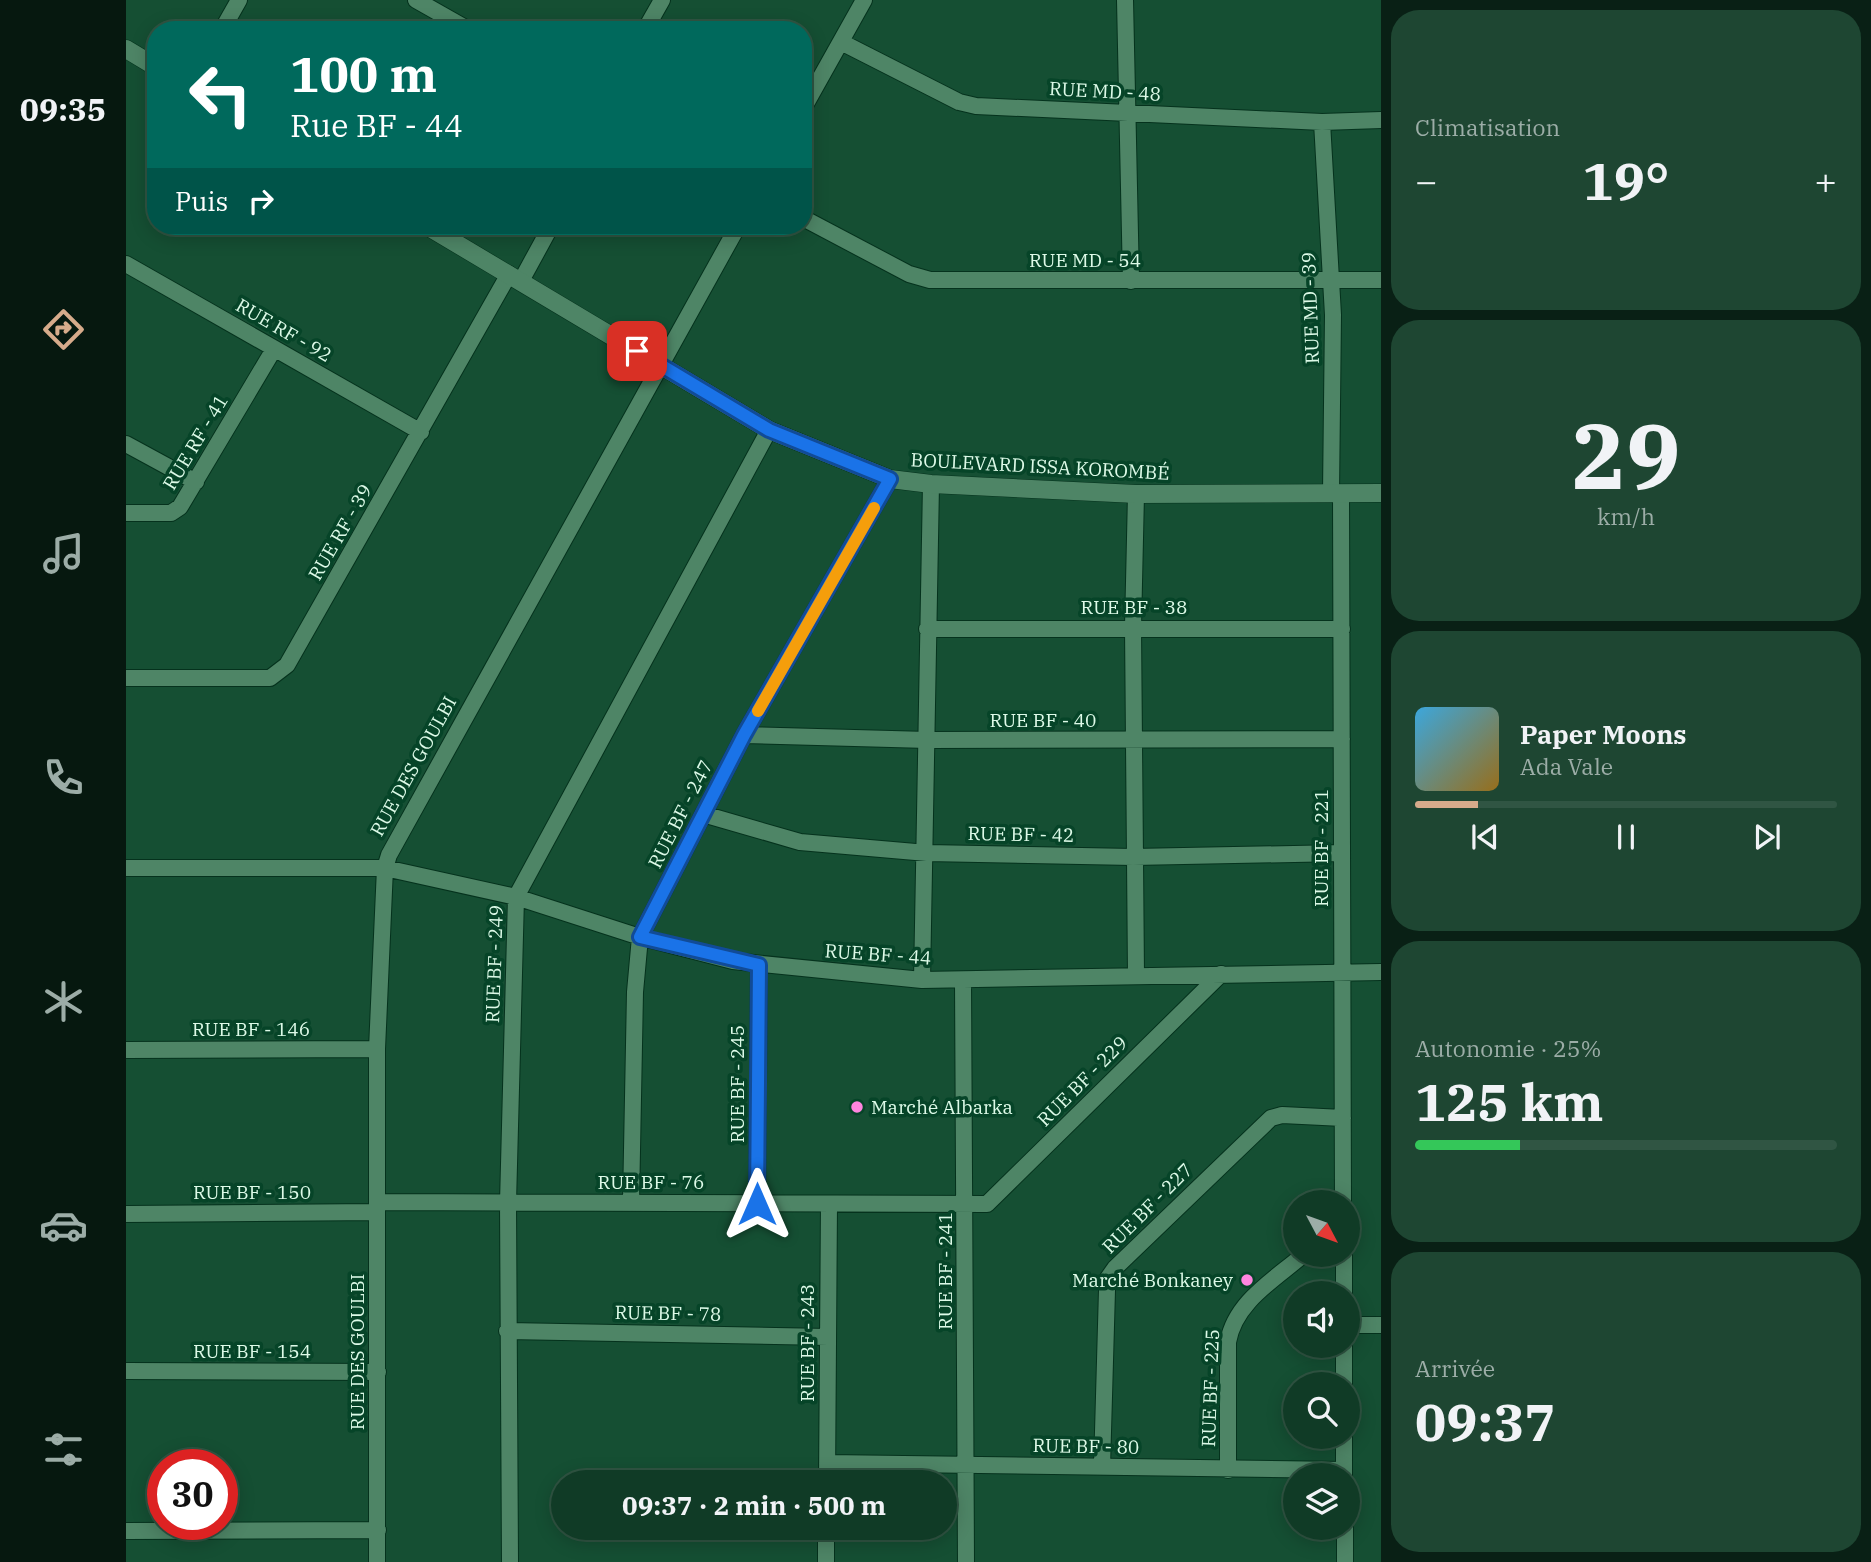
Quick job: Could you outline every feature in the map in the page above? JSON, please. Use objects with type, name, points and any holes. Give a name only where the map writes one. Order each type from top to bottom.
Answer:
[{"type":"street","points":[[227,21],[240,0]]},
{"type":"street","points":[[416,0],[453,21]]},
{"type":"street","points":[[650,21],[662,0]]},
{"type":"street","points":[[812,93],[864,0]]},
{"type":"street","points":[[1125,0],[1130,281]]},
{"type":"street","name":"RUE MD - 48","points":[[841,42],[968,105],[1322,122],[1381,120]]},
{"type":"street","points":[[126,49],[147,62]]},
{"type":"street","name":"RUE MD - 39","points":[[1322,122],[1334,315],[1336,493]]},
{"type":"street","name":"RUE MD - 54","points":[[812,223],[909,274],[930,280],[1381,280]]},
{"type":"street","name":"BOULEVARD ISSA KOROMBÉ","points":[[443,235],[769,430],[890,479],[931,484],[1136,494],[1381,493]]},
{"type":"street","name":"RUE RF - 39","points":[[126,678],[270,678],[281,672],[293,657],[421,432],[515,277],[545,235]]},
{"type":"street","name":"RUE DES GOULBI","points":[[377,1562],[377,1049],[385,868],[394,842],[733,235]]},
{"type":"street","name":"RUE RF - 92","points":[[126,264],[421,432]]},
{"type":"street","name":"RUE RF - 41","points":[[126,513],[171,513],[180,508],[274,349]]},
{"type":"street","name":"RUE BF - 249","points":[[510,1562],[508,1203],[516,897],[769,430]]},
{"type":"street","points":[[126,444],[196,482]]},
{"type":"street","name":"RUE BF - 247","points":[[631,1203],[635,992],[640,937],[744,735],[890,479]]},
{"type":"street","points":[[922,980],[927,853],[927,629],[931,484]]},
{"type":"street","name":"RUE BF - 221","points":[[1336,493],[1342,629],[1343,1190]]},
{"type":"street","points":[[1136,494],[1133,627],[1136,975]]},
{"type":"street","name":"RUE BF - 38","points":[[927,629],[1342,629]]},
{"type":"street","name":"RUE BF - 40","points":[[744,735],[929,740],[1342,740]]},
{"type":"street","name":"RUE BF - 42","points":[[703,814],[800,842],[927,853],[1133,857],[1342,853]]},
{"type":"street","name":"RUE BF - 44","points":[[126,867],[385,868],[516,897],[640,937],[759,965],[922,980],[1381,972]]},
{"type":"street","name":"RUE BF - 245","points":[[757,1204],[759,965]]},
{"type":"street","name":"RUE BF - 229","points":[[966,1205],[987,1205],[1221,974]]},
{"type":"street","name":"RUE BF - 241","points":[[963,980],[966,1562]]},
{"type":"street","name":"RUE BF - 146","points":[[126,1050],[377,1049]]},
{"type":"street","name":"RUE BF - 227","points":[[1102,1467],[1108,1278],[1115,1268],[1271,1118],[1282,1115],[1343,1118]]},
{"type":"street","name":"RUE BF - 76","points":[[377,1207],[508,1203],[966,1205]]},
{"type":"street","name":"RUE BF - 243","points":[[827,1470],[829,1204]]},
{"type":"street","name":"RUE BF - 150","points":[[126,1214],[377,1207]]},
{"type":"street","name":"RUE BF - 225","points":[[1228,1470],[1228,1342],[1232,1322],[1243,1307],[1289,1267]]},
{"type":"street","points":[[1360,1325],[1381,1325]]},
{"type":"street","name":"RUE BF - 78","points":[[507,1331],[828,1337]]},
{"type":"street","name":"RUE BF - 154","points":[[126,1371],[378,1372]]},
{"type":"street","name":"RUE BF - 80","points":[[827,1463],[1283,1471]]},
{"type":"street","points":[[126,1531],[378,1530]]},
{"type":"street","points":[[826,1540],[826,1562]]},
{"type":"street","points":[[1345,1540],[1345,1562]]},
{"type":"slow traffic","points":[[758,711],[874,508]]},
{"type":"place","name":"Marché Albarka","points":[[857,1107]]},
{"type":"place","name":"Marché Bonkaney","points":[[1247,1280]]},
{"type":"route","points":[[637,351],[769,430],[890,479],[744,735],[640,937],[759,965],[757,1204]]}]
